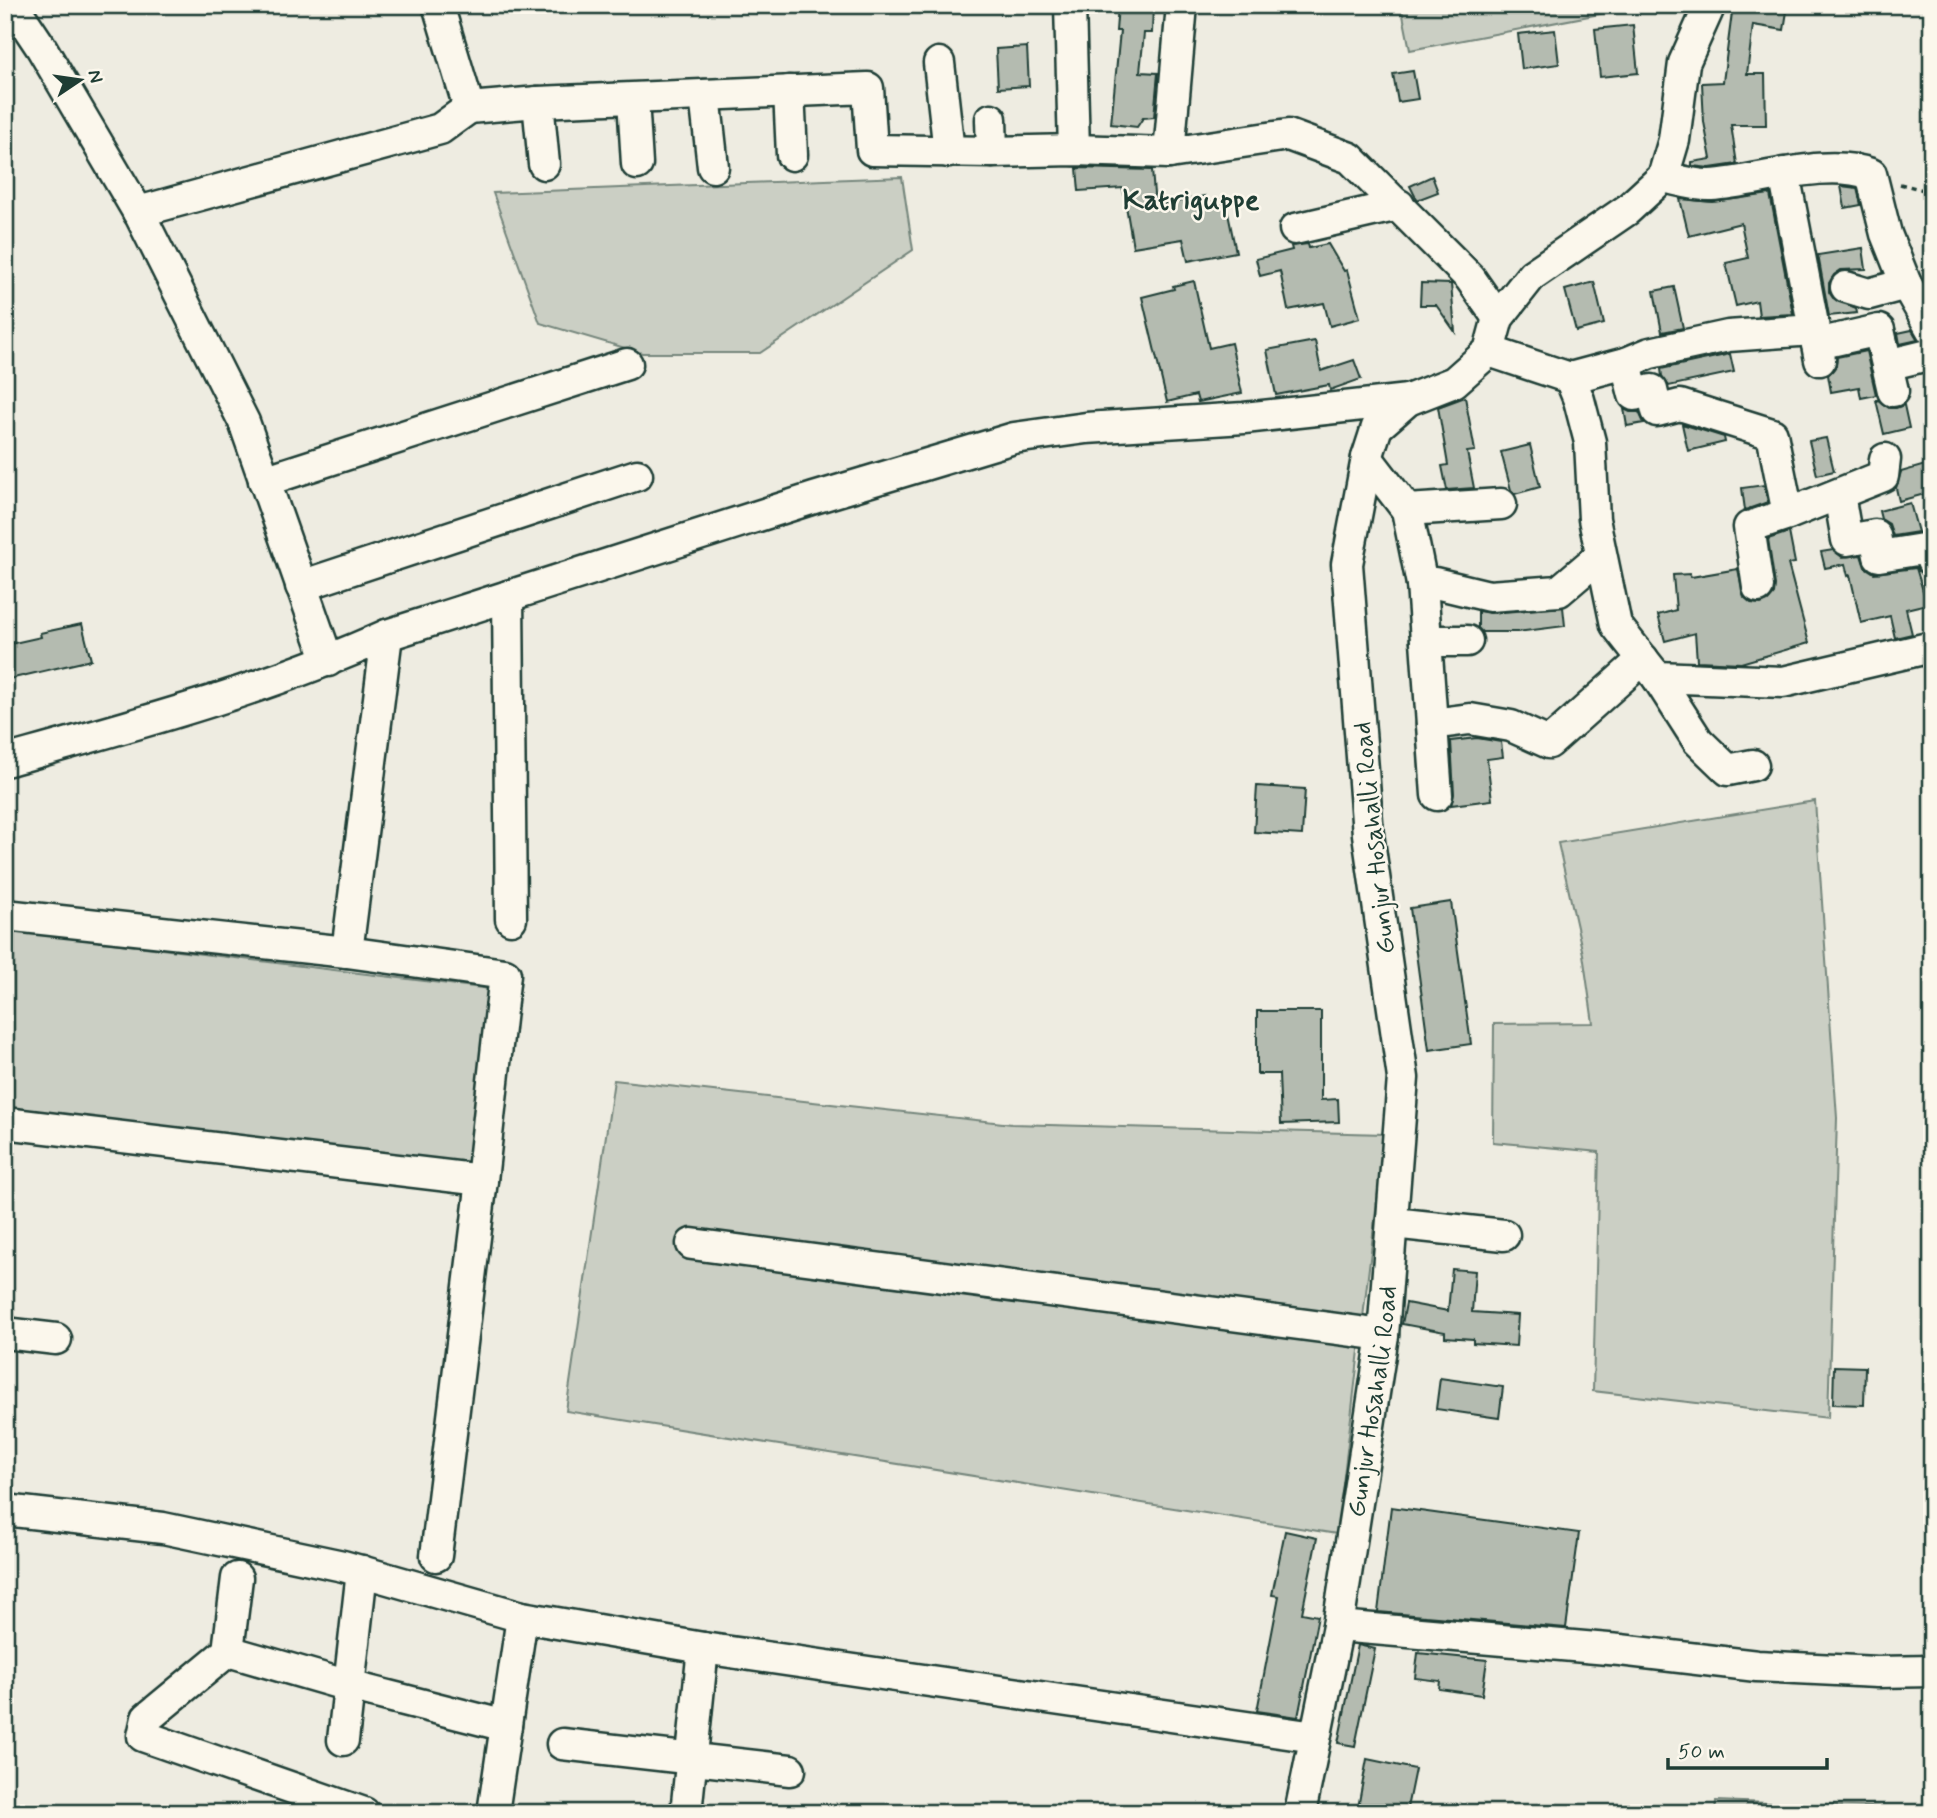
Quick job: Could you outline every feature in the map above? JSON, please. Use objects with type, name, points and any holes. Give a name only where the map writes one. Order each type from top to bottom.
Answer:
[{"type":"street","points":[[13,5],[41,47],[138,212],[244,422],[328,661]]},
{"type":"street","points":[[438,5],[468,108]]},
{"type":"street","points":[[1070,5],[1074,150]]},
{"type":"street","points":[[1169,153],[1182,5]]},
{"type":"street","points":[[1710,5],[1684,63],[1674,139],[1663,177],[1627,210],[1532,275],[1498,318],[1489,351],[1570,378],[1626,363],[1650,353],[1728,336],[1817,344],[1879,330],[1890,378],[1932,354]]},
{"type":"street","points":[[939,63],[949,152]]},
{"type":"street","points":[[138,212],[440,129],[468,108],[538,102],[868,88],[872,150],[1169,153],[1288,135],[1350,158],[1470,278],[1498,318]]},
{"type":"street","points":[[789,91],[792,155]]},
{"type":"street","points":[[705,95],[713,167]]},
{"type":"street","points":[[633,99],[636,164]]},
{"type":"street","points":[[538,102],[544,164]]},
{"type":"street","points":[[991,119],[992,152]]},
{"type":"street","points":[[1663,177],[1709,185],[1784,173],[1856,169],[1871,174],[1886,234],[1906,284],[1932,330]]},
{"type":"street","points":[[1784,173],[1817,344]]},
{"type":"street","points":[[1296,229],[1398,205]]},
{"type":"street","points":[[1846,287],[1869,294],[1906,284]]},
{"type":"street","name":"Gunjur Hosahalli Road","points":[[1300,1813],[1338,1626],[1383,1335],[1403,1078],[1368,834],[1348,564],[1367,458],[1377,427],[1408,400],[1454,382],[1489,351]]},
{"type":"street","points":[[1626,363],[1634,395],[1652,390],[1657,411],[1680,405],[1772,434],[1788,514]]},
{"type":"street","points":[[264,481],[627,364]]},
{"type":"street","points":[[1570,378],[1590,442],[1594,519],[1616,625],[1650,668],[1698,741],[1728,770],[1753,765]]},
{"type":"street","points":[[5,761],[133,725],[328,661],[387,635],[814,498],[1014,438],[1086,428],[1244,418],[1408,400]]},
{"type":"street","points":[[1367,458],[1407,510],[1422,584],[1437,795]]},
{"type":"street","points":[[1758,587],[1749,527],[1883,476],[1885,459]]},
{"type":"street","points":[[301,586],[637,475]]},
{"type":"street","points":[[1839,494],[1847,540],[1875,535],[1879,556],[1931,551]]},
{"type":"street","points":[[1407,510],[1501,504]]},
{"type":"street","points":[[1422,584],[1435,583],[1489,596],[1559,591],[1600,556]]},
{"type":"street","points":[[508,596],[511,919]]},
{"type":"street","points":[[347,952],[387,635]]},
{"type":"street","points":[[1426,641],[1466,641]]},
{"type":"street","points":[[1432,724],[1470,719],[1511,726],[1549,743],[1650,668],[1783,682],[1932,646]]},
{"type":"street","points":[[5,915],[347,952],[505,974],[436,1556]]},
{"type":"street","points":[[5,1123],[482,1180]]},
{"type":"street","points":[[1393,1223],[1504,1235]]},
{"type":"street","points":[[692,1244],[1383,1335]]},
{"type":"street","points":[[5,1333],[56,1339]]},
{"type":"street","points":[[5,1510],[163,1528],[362,1572],[523,1617],[703,1648],[1315,1737]]},
{"type":"street","points":[[343,1740],[362,1572]]},
{"type":"street","points":[[237,1578],[228,1651],[147,1718],[143,1736],[365,1813]]},
{"type":"street","points":[[493,1813],[523,1617]]},
{"type":"street","points":[[1338,1626],[1620,1650],[1757,1666],[1877,1672],[1932,1671]]},
{"type":"street","points":[[686,1813],[703,1648]]},
{"type":"street","points":[[228,1651],[349,1686],[506,1726]]},
{"type":"street","points":[[562,1744],[790,1769]]},
{"type":"shaded area","points":[[1401,5],[1647,5],[1410,50]]},
{"type":"shaded area","points":[[902,177],[913,250],[760,353],[642,353],[540,323],[493,193]]},
{"type":"shaded area","points":[[1815,801],[1837,1118],[1828,1418],[1593,1391],[1599,1152],[1493,1142],[1494,1024],[1593,1023],[1583,954],[1558,843]]},
{"type":"shaded area","points":[[5,930],[490,989],[469,1165],[5,1109]]},
{"type":"shaded area","points":[[614,1080],[1012,1124],[1385,1134],[1337,1534],[566,1411]]},
{"type":"shaded area","points":[[1716,1801],[1932,1809],[1932,1813],[1715,1813]]},
{"type":"building","points":[[1118,5],[1153,5],[1152,33],[1144,33],[1140,72],[1158,73],[1154,117],[1143,118],[1137,127],[1111,124],[1120,31],[1116,31]]},
{"type":"building","points":[[1733,5],[1788,5],[1784,30],[1753,25],[1747,74],[1765,74],[1766,125],[1731,125],[1737,164],[1710,168],[1692,166],[1692,162],[1711,159],[1704,122],[1702,83],[1723,82]]},
{"type":"building","points":[[1633,25],[1638,73],[1600,77],[1595,29]]},
{"type":"building","points":[[1555,30],[1559,64],[1522,69],[1518,34]]},
{"type":"building","points":[[1027,47],[1029,86],[998,88],[996,49]]},
{"type":"building","points":[[1413,71],[1418,99],[1398,102],[1393,74]]},
{"type":"building","points":[[1077,168],[1152,170],[1155,206],[1205,196],[1207,203],[1225,199],[1236,252],[1188,261],[1183,239],[1133,247],[1123,188],[1079,191]]},
{"type":"building","points":[[1432,176],[1438,192],[1417,200],[1410,186]]},
{"type":"building","points":[[1841,186],[1857,188],[1861,205],[1845,208]]},
{"type":"building","points":[[1770,194],[1793,314],[1759,316],[1757,301],[1736,306],[1726,263],[1748,258],[1741,223],[1689,236],[1680,199],[1713,202]]},
{"type":"building","points":[[1308,244],[1309,248],[1328,244],[1344,271],[1347,270],[1360,318],[1330,326],[1324,303],[1288,310],[1280,271],[1260,276],[1256,259],[1292,250],[1291,246]]},
{"type":"building","points":[[1863,248],[1866,269],[1841,270],[1829,283],[1829,292],[1833,298],[1856,308],[1857,313],[1829,316],[1818,255]]},
{"type":"building","points":[[1194,281],[1209,348],[1231,343],[1242,393],[1198,402],[1196,395],[1167,402],[1142,297]]},
{"type":"building","points":[[1594,282],[1604,324],[1576,331],[1565,290]]},
{"type":"building","points":[[1421,283],[1451,284],[1455,332],[1436,305],[1420,305]]},
{"type":"building","points":[[1674,287],[1683,328],[1662,332],[1654,291]]},
{"type":"building","points":[[1912,330],[1918,340],[1900,344],[1898,333]]},
{"type":"building","points":[[1315,341],[1321,371],[1354,360],[1361,379],[1330,390],[1329,385],[1276,395],[1267,350]]},
{"type":"building","points":[[1866,351],[1876,395],[1861,398],[1859,387],[1831,392],[1828,375],[1836,366],[1837,357]]},
{"type":"building","points":[[1730,354],[1734,372],[1669,386],[1662,376],[1661,369]]},
{"type":"building","points":[[1465,397],[1475,451],[1467,452],[1474,488],[1447,490],[1442,466],[1448,465],[1438,407]]},
{"type":"building","points":[[1876,400],[1889,408],[1904,405],[1909,428],[1884,434]]},
{"type":"building","points":[[1624,409],[1639,412],[1644,423],[1627,426]]},
{"type":"building","points":[[1682,424],[1724,437],[1725,442],[1688,451]]},
{"type":"building","points":[[1826,438],[1834,471],[1817,475],[1809,441]]},
{"type":"building","points":[[1530,445],[1540,487],[1515,494],[1511,490],[1501,452]]},
{"type":"building","points":[[1932,463],[1932,492],[1899,501],[1896,488],[1901,472]]},
{"type":"building","points":[[1764,485],[1768,502],[1745,510],[1742,488]]},
{"type":"building","points":[[1910,503],[1918,532],[1893,536],[1889,524],[1881,519],[1879,511]]},
{"type":"building","points":[[1789,532],[1795,563],[1788,564],[1809,643],[1741,663],[1697,661],[1695,633],[1665,641],[1658,615],[1676,610],[1673,575],[1690,574],[1691,577],[1738,569],[1744,597],[1751,603],[1761,604],[1774,594],[1775,585],[1768,539]]},
{"type":"building","points":[[1833,550],[1842,557],[1861,555],[1865,567],[1874,573],[1916,568],[1927,604],[1906,609],[1912,634],[1895,638],[1890,616],[1861,623],[1845,564],[1825,568],[1821,552]]},
{"type":"building","points":[[1563,607],[1565,626],[1517,632],[1482,632],[1478,628],[1478,611],[1490,613]]},
{"type":"building","points":[[82,624],[91,660],[5,680],[5,645],[41,637],[40,633]]},
{"type":"building","points":[[1477,738],[1501,742],[1503,757],[1487,759],[1492,800],[1451,805],[1454,794],[1451,741]]},
{"type":"building","points":[[1257,786],[1305,789],[1302,835],[1254,832]]},
{"type":"building","points":[[1451,902],[1471,1044],[1429,1050],[1410,908]]},
{"type":"building","points":[[1257,1011],[1321,1011],[1321,1100],[1338,1099],[1339,1122],[1281,1124],[1279,1074],[1257,1074]]},
{"type":"building","points":[[1452,1269],[1475,1271],[1472,1312],[1518,1315],[1516,1346],[1473,1343],[1473,1339],[1445,1337],[1445,1332],[1402,1324],[1406,1303],[1448,1311]]},
{"type":"building","points":[[1834,1366],[1865,1367],[1864,1405],[1833,1404]]},
{"type":"building","points":[[1440,1378],[1503,1387],[1499,1418],[1436,1409]]},
{"type":"building","points":[[1391,1507],[1579,1533],[1566,1628],[1378,1612]]},
{"type":"building","points":[[1285,1531],[1317,1538],[1302,1613],[1318,1616],[1298,1717],[1257,1711],[1279,1596],[1272,1595]]},
{"type":"building","points":[[1358,1645],[1375,1649],[1355,1746],[1338,1743]]},
{"type":"building","points":[[1418,1653],[1487,1660],[1482,1695],[1439,1689],[1440,1681],[1415,1678]]},
{"type":"building","points":[[1367,1759],[1415,1769],[1406,1813],[1357,1813]]},
{"type":"district","name":"Katriguppe","points":[[1191,199]]}]
